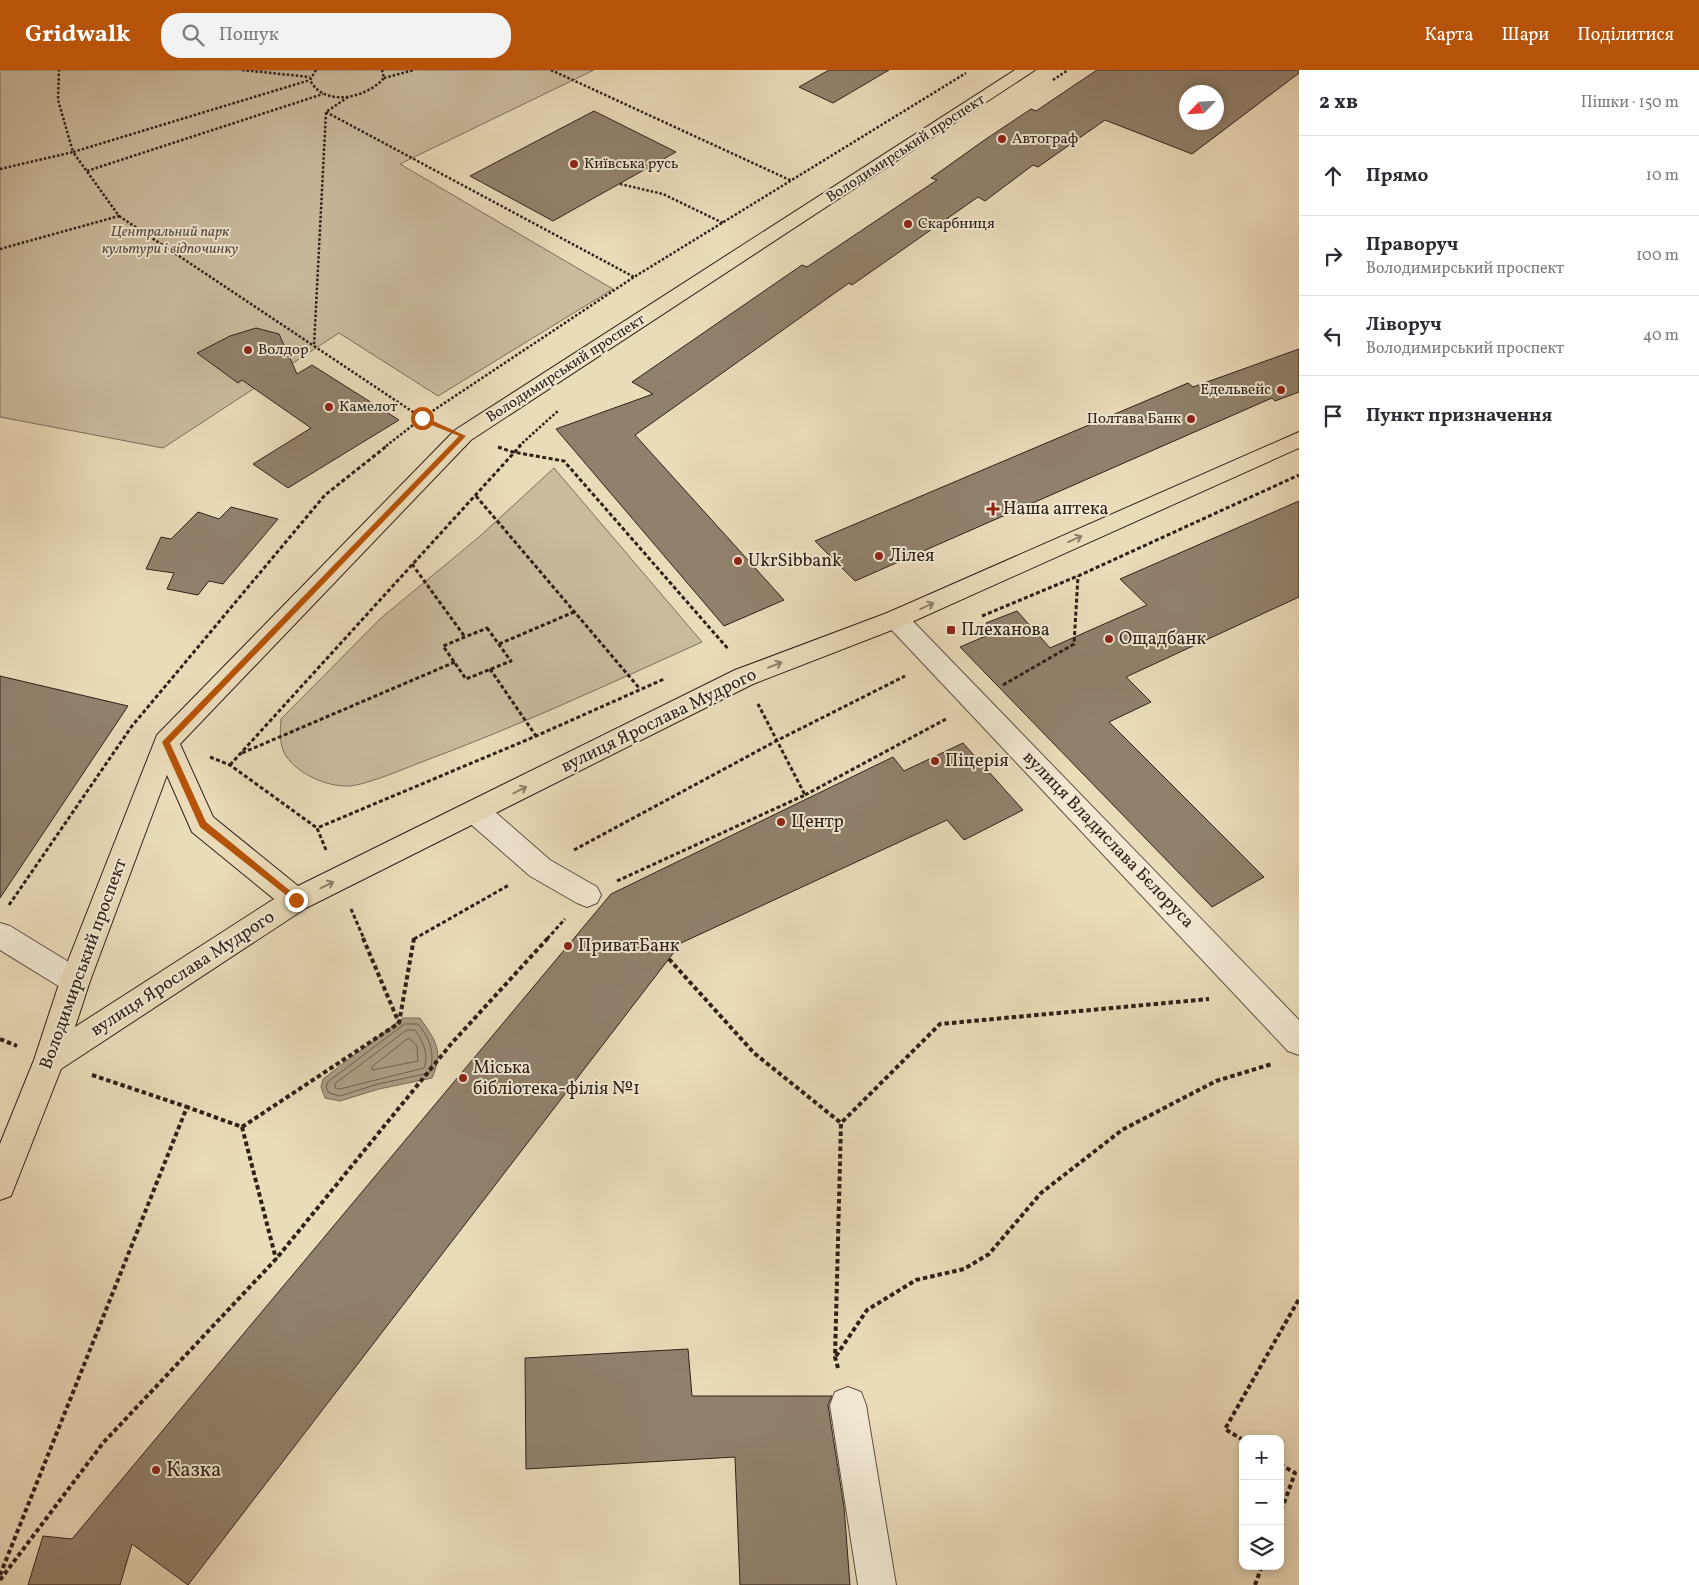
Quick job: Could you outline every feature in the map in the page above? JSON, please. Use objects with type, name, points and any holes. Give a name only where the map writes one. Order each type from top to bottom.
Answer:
[{"type":"main road","name":"Володимирський проспект","points":[[0,1185],[49,1060],[75,981],[166,742],[463,436],[1027,70]]},
{"type":"main road","name":"вулиця Ярослава Мудрого","points":[[49,1060],[296,900],[744,677],[896,619],[1299,439]]},
{"type":"main road","points":[[166,742],[202,824],[296,900]]},
{"type":"street","name":"вулиця Владислава Бєлоруса","points":[[896,619],[1299,1041]]},
{"type":"street","points":[[476,812],[540,868],[587,895]]},
{"type":"street","points":[[0,936],[75,981]]},
{"type":"street","points":[[848,1405],[877,1585]]},
{"type":"path","points":[[0,1580],[103,1443],[276,1259],[451,1044],[587,895],[805,795],[778,740],[729,651],[564,461],[513,452],[463,436],[422,418],[119,216],[73,152],[58,100],[59,70]]},
{"type":"path","points":[[242,70],[310,79]]},
{"type":"path","points":[[0,169],[73,152],[310,79],[316,70]]},
{"type":"path","points":[[382,70],[384,78]]},
{"type":"path","points":[[326,112],[348,97],[372,91],[384,78],[414,70]]},
{"type":"path","points":[[551,70],[792,181]]},
{"type":"path","points":[[310,79],[315,90],[323,94],[348,97]]},
{"type":"path","points":[[87,171],[323,94]]},
{"type":"path","points":[[314,346],[326,112]]},
{"type":"path","points":[[326,112],[634,277]]},
{"type":"path","points":[[620,184],[663,194],[723,223]]},
{"type":"path","points":[[0,249],[119,216]]},
{"type":"path","points":[[230,764],[476,496],[513,452]]},
{"type":"path","points":[[981,617],[1078,576],[1299,475]]},
{"type":"path","points":[[476,496],[640,689]]},
{"type":"path","points":[[412,564],[465,637]]},
{"type":"path","points":[[499,644],[574,612]]},
{"type":"path","points":[[487,628],[511,660],[466,679],[444,646],[465,637],[487,628]]},
{"type":"path","points":[[242,1127],[399,1023],[414,937],[778,740],[910,674],[919,643]]},
{"type":"path","points":[[240,754],[456,662]]},
{"type":"path","points":[[490,669],[536,736]]},
{"type":"path","points":[[132,726],[166,742],[230,764],[317,828]]},
{"type":"path","points":[[669,959],[754,1053],[841,1123]]},
{"type":"path","points":[[848,1405],[835,1356],[841,1123],[940,1024],[1257,995]]},
{"type":"path","points":[[835,1356],[867,1310],[916,1280],[964,1269],[989,1254],[1041,1193],[1122,1130],[1216,1081],[1280,1061]]},
{"type":"path","points":[[0,1575],[187,1107],[242,1127]]},
{"type":"path","points":[[242,1127],[276,1259]]},
{"type":"path","points":[[1239,1438],[1225,1429],[1299,1299]]},
{"type":"path","points":[[1284,1467],[1295,1474],[1284,1503]]},
{"type":"path","points":[[1255,1585],[1261,1570]]},
{"type":"green space","name":"Центральний парк культури і відпочинку","points":[[0,70],[594,70],[400,164],[613,289],[438,396],[339,333],[163,448],[0,417]]},
{"type":"green space","points":[[554,468],[702,642],[497,733],[357,785],[340,786],[323,782],[305,774],[291,762],[282,747],[281,719],[381,618],[479,537]]},
{"type":"water","points":[[403,1018],[420,1018],[434,1040],[438,1053],[436,1069],[432,1078],[379,1089],[340,1101],[325,1098],[321,1087],[323,1079]]},
{"type":"building","points":[[829,70],[889,70],[833,103],[799,87]]},
{"type":"building","points":[[1097,70],[1299,70],[1299,73],[1224,130],[1224,85],[1179,85],[1179,130],[1224,130],[1192,154],[1105,120],[1038,167],[1033,165],[985,201],[978,197],[852,285],[849,283],[635,435],[784,600],[724,626],[556,429],[653,394],[632,382],[802,265],[807,267],[937,180],[931,178],[1031,109],[1036,111]]},
{"type":"building","name":"Київська русь","points":[[594,111],[676,152],[553,221],[470,176]]},
{"type":"building","points":[[256,328],[279,334],[297,374],[312,365],[399,420],[288,488],[253,464],[311,428],[242,380],[238,383],[197,353],[230,336]]},
{"type":"building","points":[[1299,349],[1299,392],[1275,401],[1272,398],[855,581],[815,541],[1188,383],[1193,387]]},
{"type":"building","points":[[1299,501],[1299,597],[1126,677],[1151,702],[1109,722],[1264,877],[1212,907],[960,647],[993,633],[986,623],[1017,611],[1050,648],[1147,605],[1120,579]]},
{"type":"building","points":[[231,507],[278,519],[223,584],[209,581],[198,595],[167,589],[174,573],[146,569],[161,537],[171,539],[198,512],[219,519]]},
{"type":"building","points":[[0,676],[128,706],[0,898]]},
{"type":"building","points":[[963,743],[1023,810],[964,840],[947,820],[681,943],[188,1585],[132,1544],[120,1585],[28,1585],[43,1536],[72,1539],[611,894],[893,757],[904,771]]},
{"type":"building","points":[[688,1349],[692,1396],[832,1396],[828,1405],[844,1507],[850,1585],[740,1585],[735,1457],[526,1469],[525,1358]]},
{"type":"place","name":"Автограф","points":[[1002,139]]},
{"type":"place","name":"Київська русь","points":[[574,164]]},
{"type":"place","name":"Скарбниця","points":[[908,224]]},
{"type":"place","name":"Волдор","points":[[248,350]]},
{"type":"place","name":"Едельвейс","points":[[1281,390]]},
{"type":"place","name":"Камелот","points":[[329,407]]},
{"type":"place","name":"Полтава Банк","points":[[1191,419]]},
{"type":"place","name":"Наша аптека","points":[[993,509]]},
{"type":"place","name":"Лілея","points":[[879,556]]},
{"type":"place","name":"UkrSibbank","points":[[738,561]]},
{"type":"place","name":"Плеханова","points":[[951,630]]},
{"type":"place","name":"Ощадбанк","points":[[1109,639]]},
{"type":"place","name":"Піцерія","points":[[935,761]]},
{"type":"place","name":"Центр","points":[[781,822]]},
{"type":"place","name":"ПриватБанк","points":[[568,946]]},
{"type":"place","name":"Міська бібліотека-філія №1","points":[[463,1078]]},
{"type":"place","name":"Казка","points":[[156,1470]]},
{"type":"route","points":[[296,900],[202,824],[166,742],[463,436],[422,418]]}]
